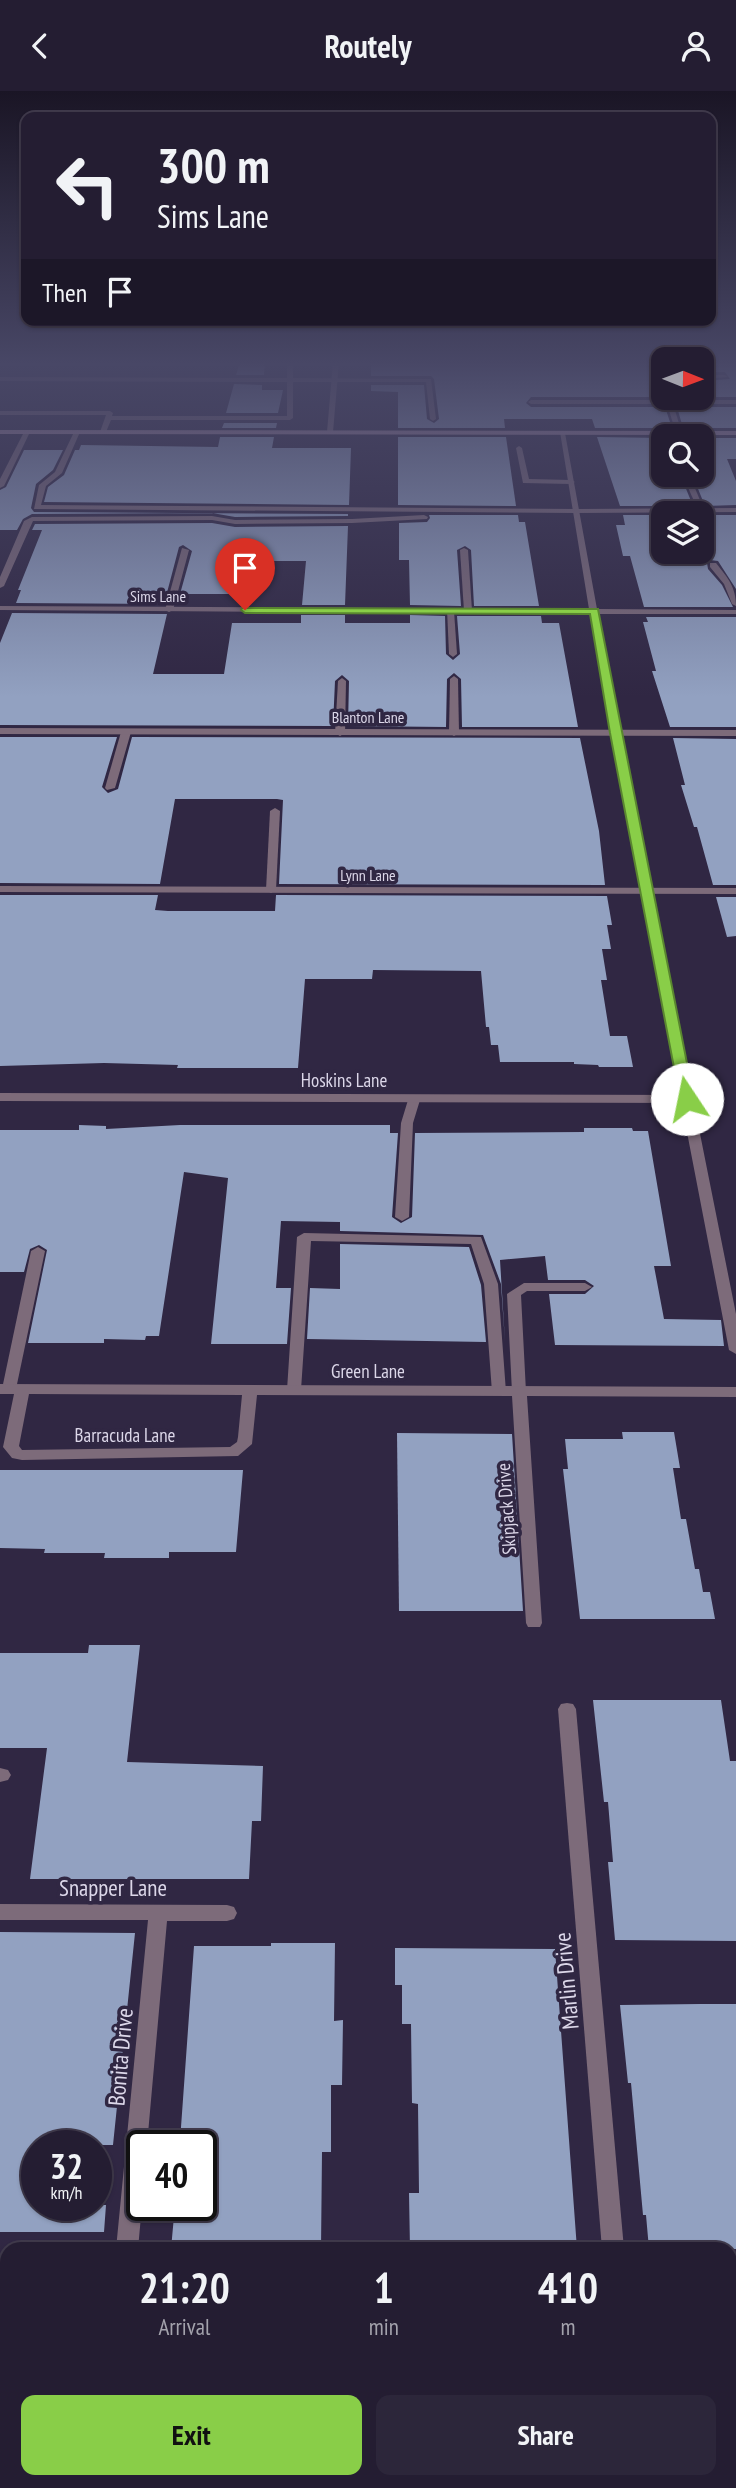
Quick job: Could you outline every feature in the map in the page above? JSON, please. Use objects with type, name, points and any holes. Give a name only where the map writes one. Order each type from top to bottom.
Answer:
[{"type":"street","points":[[57,474],[43,485],[37,507],[578,515]]},
{"type":"street","points":[[525,474],[526,481],[571,482]]},
{"type":"street","points":[[570,474],[615,733],[736,1350]]},
{"type":"street","points":[[714,510],[736,510]]},
{"type":"street","points":[[0,586],[27,521],[32,519],[391,521],[412,517],[651,512]]},
{"type":"street","points":[[169,610],[185,549]]},
{"type":"street","points":[[464,550],[468,611]]},
{"type":"street","points":[[713,565],[728,583],[736,604]]},
{"type":"street","name":"Sims Lane","points":[[0,608],[736,611]]},
{"type":"street","points":[[450,611],[453,654]]},
{"type":"street","points":[[454,679],[454,733]]},
{"type":"street","points":[[340,733],[342,681]]},
{"type":"street","name":"Blanton Lane","points":[[0,731],[736,733]]},
{"type":"street","points":[[110,788],[125,733]]},
{"type":"street","points":[[271,890],[275,811]]},
{"type":"street","name":"Lynn Lane","points":[[0,889],[736,891]]},
{"type":"street","name":"Hoskins Lane","points":[[0,1097],[687,1099]]},
{"type":"street","points":[[402,1217],[407,1123],[414,1100]]},
{"type":"street","points":[[294,1390],[304,1237],[476,1240],[491,1284],[499,1392]]},
{"type":"street","points":[[10,1389],[38,1251]]},
{"type":"street","name":"Skipjack Drive","points":[[534,1623],[514,1294],[524,1287],[584,1287]]},
{"type":"street","name":"Barracuda Lane","points":[[10,1389],[11,1447],[17,1454],[22,1455],[233,1452],[244,1444],[250,1389]]},
{"type":"street","name":"Green Lane","points":[[10,1389],[736,1392]]},
{"type":"street","name":"Marlin Drive","points":[[567,1709],[612,2242]]},
{"type":"street","name":"Snapper Lane","points":[[0,1912],[227,1913]]},
{"type":"street","name":"Bonita Drive","points":[[128,2242],[158,1912]]},
{"type":"building","points":[[12,474],[48,474],[36,484],[31,508],[34,512],[201,513],[32,514],[23,519],[17,530],[0,530],[0,490],[6,487]]},
{"type":"building","points":[[350,474],[349,505],[44,502],[48,487],[64,475]]},
{"type":"building","points":[[398,474],[511,474],[516,506],[398,505]]},
{"type":"building","points":[[609,474],[651,474],[651,487],[685,487],[691,501],[651,501],[651,506],[620,506]]},
{"type":"building","points":[[714,474],[733,474],[736,481],[736,505],[714,506],[714,501],[703,501],[697,487],[714,487]]},
{"type":"building","points":[[213,513],[348,514],[348,516],[235,517]]},
{"type":"building","points":[[429,515],[518,515],[519,522],[525,522],[539,606],[474,606],[471,550],[465,546],[457,550],[461,606],[410,605],[409,560],[399,560],[399,523],[427,522]]},
{"type":"building","points":[[623,515],[651,515],[651,564],[707,564],[733,607],[644,607],[630,556],[623,556],[616,525],[625,525]]},
{"type":"building","points":[[714,515],[736,515],[736,589],[718,561],[714,560]]},
{"type":"building","points":[[212,523],[235,527],[348,526],[345,605],[302,605],[306,561],[247,561],[242,594],[180,594],[192,551],[183,545],[179,547],[164,604],[16,603],[21,590],[18,590],[42,530],[32,530],[35,524]]},
{"type":"building","points":[[12,613],[167,614],[153,674],[224,674],[232,623],[301,623],[301,615],[345,615],[345,623],[410,623],[410,615],[445,616],[446,654],[453,660],[460,654],[457,616],[541,616],[542,623],[559,623],[578,727],[462,727],[461,679],[454,673],[447,679],[446,727],[348,726],[349,681],[342,675],[335,681],[333,726],[0,725],[0,643]]},
{"type":"building","points":[[646,617],[736,617],[736,727],[670,727],[652,671],[656,671],[643,622],[648,622]]},
{"type":"building","points":[[0,737],[117,737],[102,787],[108,793],[118,789],[132,737],[580,738],[599,831],[605,885],[279,884],[283,800],[277,799],[175,799],[160,884],[0,883]]},
{"type":"building","points":[[673,738],[736,739],[736,885],[713,885],[697,827],[694,827],[681,785],[685,785]]},
{"type":"building","points":[[0,895],[158,895],[155,910],[168,911],[275,911],[276,895],[607,896],[612,925],[607,925],[611,949],[602,949],[607,980],[601,980],[610,1036],[627,1036],[633,1067],[599,1067],[574,1062],[500,1062],[498,1045],[491,1045],[489,1027],[486,1027],[481,971],[373,970],[372,979],[305,979],[298,1068],[177,1068],[178,1065],[104,1063],[0,1066]]},
{"type":"building","points":[[716,897],[736,897],[736,936],[727,937]]},
{"type":"building","points":[[79,1125],[106,1126],[106,1129],[180,1125],[390,1125],[390,1133],[398,1133],[392,1217],[401,1223],[412,1217],[415,1133],[584,1132],[584,1128],[632,1128],[633,1131],[648,1131],[671,1266],[654,1266],[664,1319],[721,1320],[724,1346],[555,1345],[549,1294],[585,1294],[594,1286],[585,1280],[548,1280],[545,1256],[500,1260],[505,1342],[501,1284],[483,1235],[340,1231],[340,1222],[281,1221],[276,1288],[291,1288],[287,1344],[211,1344],[228,1178],[184,1172],[159,1336],[146,1336],[145,1340],[104,1339],[104,1343],[28,1343],[47,1250],[39,1245],[30,1249],[24,1272],[0,1272],[0,1130],[79,1130]]},
{"type":"building","points":[[340,1244],[469,1247],[481,1285],[486,1342],[307,1339],[310,1288],[340,1289]]},
{"type":"building","points":[[622,1432],[674,1432],[680,1468],[673,1468],[681,1519],[686,1519],[695,1569],[699,1569],[703,1592],[710,1592],[715,1619],[580,1619],[563,1469],[568,1469],[565,1439],[623,1439]]},
{"type":"building","points":[[397,1433],[512,1434],[523,1611],[399,1611]]},
{"type":"building","points":[[0,1470],[243,1470],[236,1552],[169,1552],[169,1558],[104,1558],[105,1553],[44,1553],[45,1549],[0,1548]]},
{"type":"building","points":[[89,1645],[140,1645],[127,1762],[263,1766],[261,1821],[252,1821],[249,1879],[30,1879],[47,1748],[0,1748],[0,1653],[88,1653]]},
{"type":"building","points":[[593,1700],[721,1700],[730,1761],[736,1761],[736,1941],[615,1940],[608,1862],[613,1862],[608,1802],[604,1802]]},
{"type":"building","points":[[0,1932],[135,1933],[113,2145],[112,2130],[21,2130],[21,2221],[105,2221],[104,2232],[0,2232]]},
{"type":"building","points":[[335,1943],[334,2021],[343,2020],[342,2085],[331,2085],[331,2152],[322,2152],[321,2242],[172,2242],[174,2221],[217,2221],[217,2130],[181,2130],[194,1946]]},
{"type":"building","points":[[395,1948],[555,1949],[576,2242],[410,2242],[409,2193],[419,2193],[418,2104],[412,2103],[411,2024],[402,2024],[402,1985],[395,1985]]},
{"type":"building","points":[[736,2004],[736,2242],[648,2242],[646,2215],[643,2215],[631,2083],[628,2083],[620,2005]]},
{"type":"route","points":[[245,610],[594,611],[615,733],[687,1099]]}]
